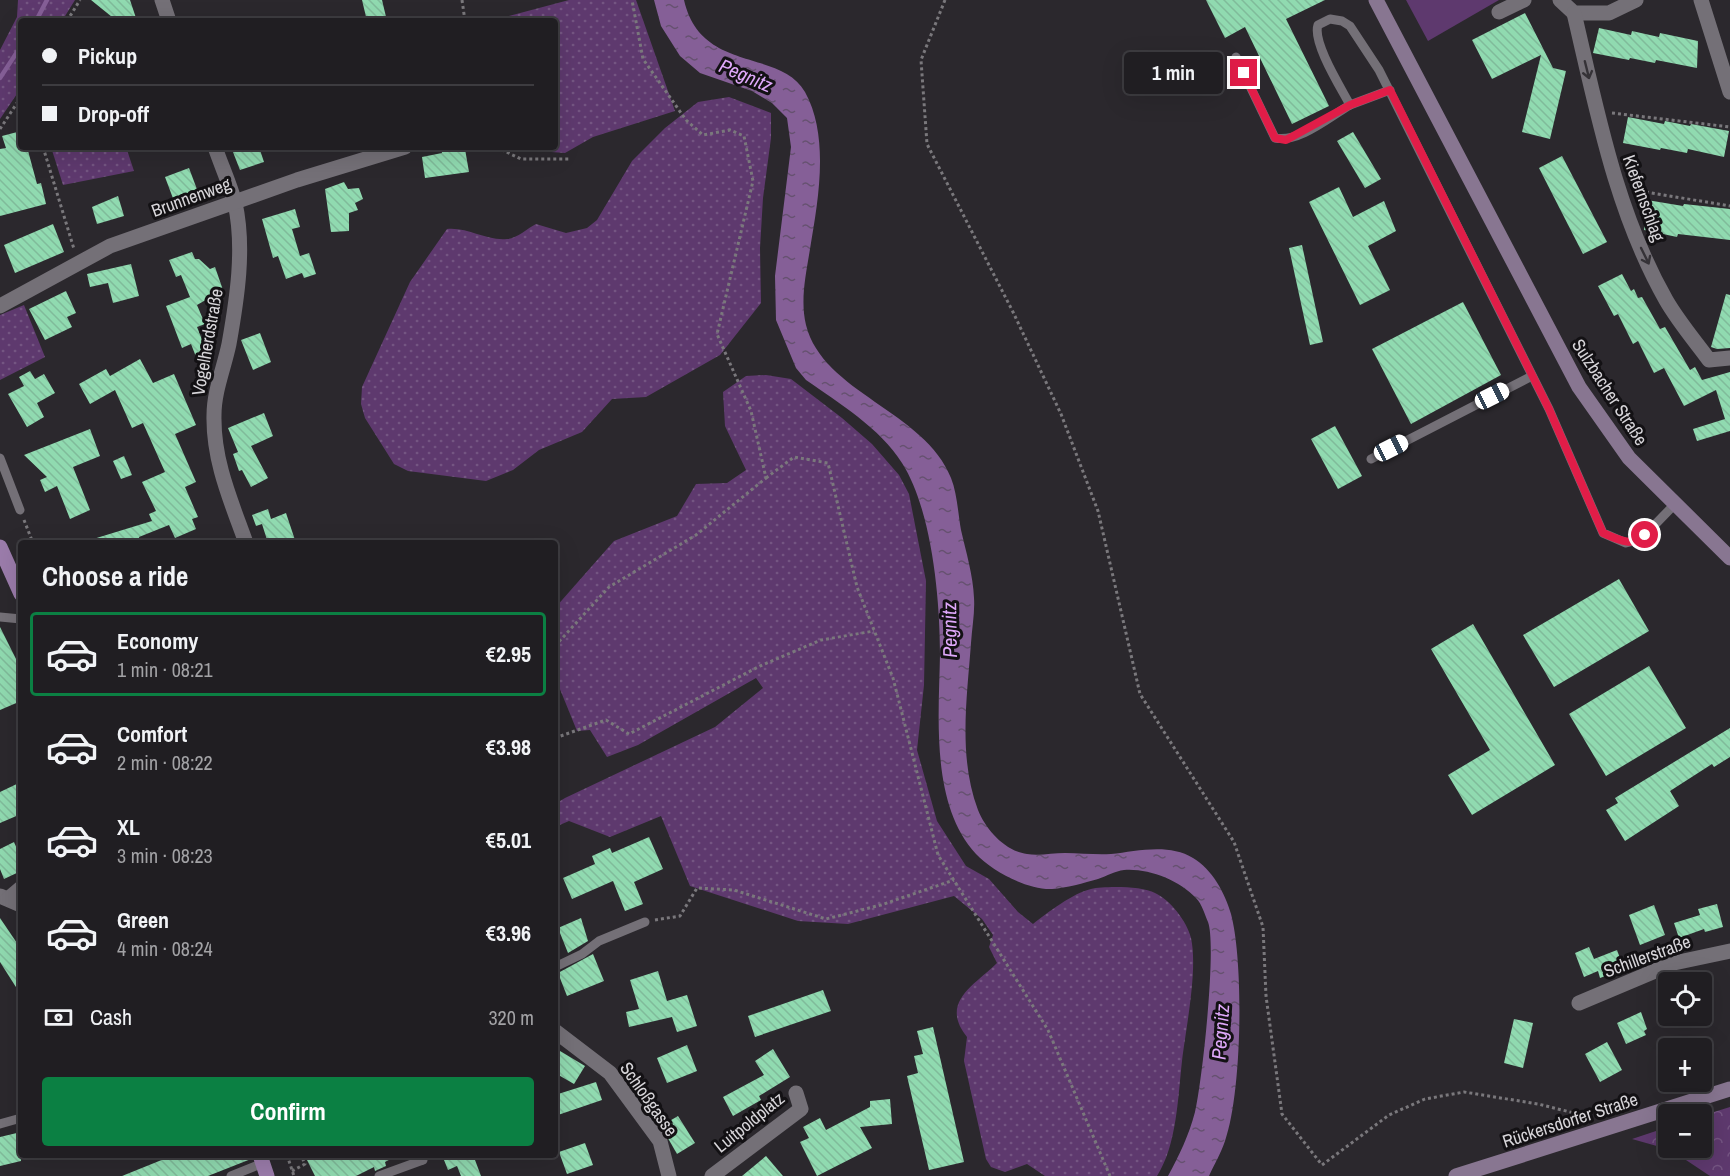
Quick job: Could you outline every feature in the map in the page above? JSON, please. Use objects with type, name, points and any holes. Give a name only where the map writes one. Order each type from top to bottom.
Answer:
[{"type":"main road","name":"Sulzbacher Straße","points":[[1376,0],[1579,387],[1629,458],[1729,555]]},
{"type":"main road","points":[[0,547],[18,587]]},
{"type":"main road","name":"Rückersdorfer Straße","points":[[1456,1176],[1730,1089]]},
{"type":"street","points":[[162,0],[168,18]]},
{"type":"street","points":[[1499,12],[1524,0]]},
{"type":"street","points":[[1560,0],[1574,13],[1609,13],[1636,0]]},
{"type":"street","points":[[1701,0],[1730,92]]},
{"type":"street","name":"Kiefernschlag","points":[[1574,13],[1598,112],[1635,236],[1667,302],[1709,360],[1730,357]]},
{"type":"street","name":"Vogelherdstraße","points":[[216,150],[234,202],[240,236],[237,283],[214,415],[219,471],[245,540]]},
{"type":"street","name":"Brunnenweg","points":[[0,306],[110,246],[234,202],[396,150]]},
{"type":"street","name":"Schillerstraße","points":[[1579,1003],[1674,963],[1730,951]]},
{"type":"street","name":"Schloßgasse","points":[[558,1033],[610,1073],[660,1141],[669,1176]]},
{"type":"street","name":"Luitpoldplatz","points":[[712,1176],[801,1109],[796,1093]]},
{"type":"lane","points":[[1350,105],[1316,32],[1318,25],[1323,21],[1342,21],[1350,26],[1390,90],[1532,376],[1603,533],[1626,543],[1641,539],[1675,504]]},
{"type":"lane","points":[[1236,57],[1275,138],[1286,140],[1296,136],[1350,105],[1390,90]]},
{"type":"lane","points":[[1371,459],[1532,376]]},
{"type":"lane","points":[[0,458],[20,510]]},
{"type":"lane","points":[[0,617],[18,619]]},
{"type":"lane","points":[[558,966],[582,954],[599,941],[645,922]]},
{"type":"lane","points":[[0,1124],[18,1119]]},
{"type":"lane","points":[[380,1176],[423,1160]]},
{"type":"lane","points":[[231,1176],[263,1164]]},
{"type":"path","points":[[462,0],[465,18]]},
{"type":"path","points":[[632,0],[643,58],[686,120],[703,135],[730,130],[744,136],[753,181],[717,334],[751,411],[766,478]]},
{"type":"path","points":[[945,0],[921,60],[927,144],[1013,312],[1060,414],[1098,511],[1140,694],[1234,842],[1263,927],[1266,996],[1282,1114],[1322,1165],[1389,1115],[1425,1100],[1464,1092],[1538,1104],[1592,1117]]},
{"type":"path","points":[[69,18],[78,1]]},
{"type":"path","points":[[0,129],[18,102]]},
{"type":"path","points":[[1598,112],[1730,128]]},
{"type":"path","points":[[44,150],[78,262]]},
{"type":"path","points":[[502,150],[521,159],[569,159]]},
{"type":"path","points":[[1619,188],[1730,206]]},
{"type":"path","points":[[558,643],[609,587],[696,535],[794,457],[828,463],[857,588],[892,678],[938,855],[1048,1030],[1110,1176]]},
{"type":"path","points":[[20,510],[32,540]]},
{"type":"path","points":[[558,737],[606,720],[629,734],[760,666],[821,640],[874,631]]},
{"type":"path","points":[[645,922],[680,916],[697,888],[734,890],[826,919],[881,905],[954,880]]},
{"type":"path","points":[[289,1158],[294,1176]]},
{"type":"path","points":[[292,1171],[305,1164],[302,1158]]},
{"type":"green space","points":[[18,0],[75,0],[64,18],[18,18],[18,92],[0,119],[0,50],[17,17]]},
{"type":"green space","points":[[569,0],[636,0],[675,111],[593,137],[565,153],[524,150],[558,150],[558,18],[501,18]]},
{"type":"green space","points":[[1406,0],[1499,0],[1428,41]]},
{"type":"green space","points":[[729,97],[771,113],[771,138],[763,198],[760,248],[761,303],[720,355],[646,397],[612,399],[582,432],[539,450],[513,470],[486,481],[408,471],[394,464],[365,418],[361,404],[362,387],[410,282],[447,229],[507,239],[536,224],[566,233],[587,228],[597,220],[632,161],[665,128],[698,102]]},
{"type":"green space","points":[[52,150],[127,150],[134,171],[63,185]]},
{"type":"green space","points":[[24,305],[45,357],[0,380],[0,315]]},
{"type":"green space","points":[[766,375],[791,379],[872,444],[899,475],[909,494],[926,581],[924,685],[917,750],[937,821],[966,866],[989,879],[1018,912],[1033,924],[1060,904],[1084,891],[1114,887],[1141,889],[1161,896],[1172,906],[1186,925],[1193,951],[1191,999],[1173,1135],[1164,1164],[1157,1176],[1045,1176],[1027,1164],[1005,1172],[991,1167],[986,1159],[964,1061],[967,1037],[959,1025],[957,1014],[958,1004],[963,995],[997,963],[989,947],[993,935],[982,919],[954,896],[848,924],[798,921],[690,886],[661,816],[610,837],[569,821],[558,826],[558,802],[715,727],[763,688],[756,678],[638,745],[607,757],[590,730],[577,731],[558,684],[558,605],[614,541],[677,516],[696,484],[727,483],[746,470],[725,426],[723,392],[746,376]]},
{"type":"green space","points":[[1730,1107],[1730,1176],[1710,1176],[1683,1158],[1712,1158],[1712,1113]]},
{"type":"green space","points":[[1658,1130],[1658,1146],[1632,1139]]},
{"type":"water","name":"Pegnitz","points":[[654,0],[684,0],[693,23],[707,39],[723,50],[778,69],[793,78],[805,92],[813,110],[820,149],[820,169],[819,190],[804,287],[806,325],[816,348],[832,368],[852,386],[920,435],[938,455],[951,478],[971,572],[974,598],[966,706],[968,769],[978,810],[986,825],[1011,849],[1027,854],[1105,854],[1153,849],[1184,853],[1206,868],[1217,882],[1225,898],[1231,914],[1238,963],[1238,1061],[1231,1119],[1223,1145],[1209,1176],[1168,1176],[1193,1121],[1201,1073],[1211,958],[1208,922],[1202,906],[1181,886],[1163,876],[1143,871],[1121,871],[1093,881],[1052,889],[1021,883],[991,867],[976,854],[961,834],[944,785],[940,758],[938,608],[932,556],[921,505],[912,482],[893,450],[871,427],[806,380],[796,368],[776,320],[775,276],[791,147],[787,118],[772,103],[752,91],[700,73],[680,56],[661,26]]},
{"type":"building","points":[[91,0],[130,0],[136,18],[113,18]]},
{"type":"building","points":[[362,0],[382,0],[386,18],[366,18]]},
{"type":"building","points":[[1206,0],[1325,0],[1286,19],[1329,106],[1292,124],[1245,27],[1225,38]]},
{"type":"building","points":[[1525,13],[1553,68],[1566,71],[1550,139],[1522,132],[1541,55],[1492,79],[1472,40]]},
{"type":"building","points":[[1599,28],[1631,35],[1632,31],[1659,37],[1660,33],[1698,41],[1697,68],[1656,60],[1655,63],[1593,53]]},
{"type":"building","points":[[1628,117],[1664,124],[1665,121],[1729,131],[1724,157],[1688,149],[1687,153],[1623,143]]},
{"type":"building","points":[[18,132],[18,150],[28,150],[37,184],[41,183],[46,204],[0,216],[0,149],[6,148],[2,136]]},
{"type":"building","points":[[1353,132],[1381,179],[1365,188],[1337,141]]},
{"type":"building","points":[[232,150],[260,150],[264,162],[240,170]]},
{"type":"building","points":[[441,150],[465,150],[469,172],[425,178],[422,157],[442,153]]},
{"type":"building","points":[[1562,156],[1607,242],[1583,254],[1539,168]]},
{"type":"building","points":[[189,168],[198,192],[174,201],[165,177]]},
{"type":"building","points":[[344,182],[348,189],[359,188],[363,199],[355,203],[358,210],[349,213],[349,231],[331,232],[325,189]]},
{"type":"building","points":[[1339,187],[1353,217],[1384,201],[1396,231],[1368,246],[1390,290],[1360,305],[1309,202]]},
{"type":"building","points":[[118,196],[124,216],[97,224],[92,207]]},
{"type":"building","points":[[1647,200],[1683,206],[1684,204],[1730,209],[1730,240],[1678,234],[1677,237],[1644,230]]},
{"type":"building","points":[[295,209],[300,227],[292,229],[300,256],[309,253],[316,274],[304,278],[302,273],[286,279],[278,256],[273,258],[262,219]]},
{"type":"building","points":[[53,224],[64,252],[15,273],[4,245]]},
{"type":"building","points":[[1302,245],[1323,342],[1310,345],[1289,248]]},
{"type":"building","points":[[192,252],[195,259],[199,259],[210,269],[215,267],[223,290],[197,305],[205,324],[197,327],[211,362],[200,367],[191,344],[182,348],[166,306],[190,297],[181,275],[176,277],[169,260]]},
{"type":"building","points":[[131,264],[139,296],[113,303],[108,283],[90,287],[87,274]]},
{"type":"building","points":[[1622,274],[1631,291],[1634,289],[1638,298],[1642,297],[1660,329],[1665,327],[1690,370],[1695,367],[1702,380],[1730,372],[1730,431],[1697,441],[1693,429],[1725,419],[1716,390],[1684,406],[1664,368],[1654,373],[1638,341],[1633,344],[1618,314],[1614,316],[1598,286]]},
{"type":"building","points":[[66,291],[76,313],[67,317],[72,327],[45,340],[29,309]]},
{"type":"building","points":[[1726,294],[1730,295],[1730,348],[1717,349],[1711,347]]},
{"type":"building","points":[[1463,302],[1501,375],[1411,424],[1372,349]]},
{"type":"building","points":[[260,333],[271,362],[253,370],[241,340]]},
{"type":"building","points":[[140,359],[153,383],[174,374],[196,425],[175,434],[196,482],[185,487],[198,517],[192,519],[196,529],[175,538],[169,525],[139,537],[140,540],[90,540],[152,521],[149,514],[156,511],[142,482],[165,472],[143,423],[132,428],[115,390],[90,404],[79,384],[106,369],[110,376]]},
{"type":"building","points":[[30,371],[35,379],[44,374],[55,393],[37,403],[44,417],[27,427],[8,394],[24,386],[19,377]]},
{"type":"building","points":[[264,413],[273,436],[251,446],[268,478],[251,487],[242,470],[239,471],[233,454],[238,452],[228,428]]},
{"type":"building","points":[[1335,426],[1362,476],[1338,489],[1311,439]]},
{"type":"building","points":[[90,429],[100,456],[73,467],[90,510],[70,519],[57,486],[45,492],[40,480],[47,477],[24,455]]},
{"type":"building","points":[[124,456],[132,475],[121,479],[113,461]]},
{"type":"building","points":[[268,509],[271,519],[286,513],[295,540],[267,540],[262,524],[256,526],[252,515]]},
{"type":"building","points":[[1619,579],[1649,631],[1554,687],[1523,635]]},
{"type":"building","points":[[1473,624],[1555,765],[1472,815],[1448,775],[1490,750],[1431,649]]},
{"type":"building","points":[[0,627],[18,663],[18,702],[0,710]]},
{"type":"building","points":[[1649,666],[1686,728],[1606,776],[1569,714]]},
{"type":"building","points":[[1730,728],[1730,757],[1714,767],[1712,764],[1670,791],[1679,806],[1625,841],[1606,810],[1618,803],[1615,798]]},
{"type":"building","points":[[18,783],[18,815],[0,823],[0,792]]},
{"type":"building","points":[[649,837],[663,869],[634,882],[643,904],[625,911],[613,881],[572,899],[563,878],[595,864],[592,856],[610,848],[612,853]]},
{"type":"building","points":[[14,842],[18,851],[18,872],[4,879],[0,869],[0,849]]},
{"type":"building","points":[[1717,904],[1723,927],[1705,932],[1704,929],[1679,938],[1674,923],[1700,915],[1698,909]]},
{"type":"building","points":[[1654,905],[1665,935],[1640,945],[1629,915]]},
{"type":"building","points":[[0,918],[18,945],[18,990],[0,962]]},
{"type":"building","points":[[581,918],[588,941],[568,953],[558,928]]},
{"type":"building","points":[[1589,947],[1594,959],[1617,950],[1624,969],[1600,978],[1598,971],[1584,977],[1575,953]]},
{"type":"building","points":[[593,954],[604,981],[567,996],[558,973]]},
{"type":"building","points":[[658,971],[667,1001],[687,995],[697,1026],[677,1032],[672,1017],[629,1027],[626,1012],[639,1009],[630,980]]},
{"type":"building","points":[[823,990],[831,1011],[755,1037],[748,1016]]},
{"type":"building","points":[[1641,1012],[1647,1029],[1644,1031],[1646,1035],[1626,1044],[1617,1023]]},
{"type":"building","points":[[1514,1019],[1533,1023],[1523,1068],[1504,1063]]},
{"type":"building","points":[[933,1027],[964,1162],[929,1170],[907,1076],[918,1073],[914,1056],[923,1054],[917,1031]]},
{"type":"building","points":[[1607,1042],[1622,1070],[1600,1082],[1585,1054]]},
{"type":"building","points":[[687,1045],[697,1071],[667,1083],[657,1058]]},
{"type":"building","points":[[773,1049],[790,1077],[759,1096],[761,1100],[733,1116],[723,1097],[764,1075],[755,1061]]},
{"type":"building","points":[[558,1050],[585,1066],[574,1084],[558,1075]]},
{"type":"building","points":[[596,1082],[602,1100],[558,1115],[558,1094]]},
{"type":"building","points":[[890,1099],[892,1124],[860,1127],[872,1148],[817,1176],[800,1142],[809,1138],[803,1127],[820,1118],[826,1130],[870,1107],[870,1101]]},
{"type":"building","points":[[678,1116],[695,1143],[677,1154],[661,1126]]},
{"type":"building","points":[[18,1133],[18,1158],[21,1158],[21,1161],[0,1166],[0,1137]]},
{"type":"building","points":[[585,1143],[593,1165],[567,1174],[559,1152]]},
{"type":"building","points":[[766,1156],[783,1176],[742,1176]]},
{"type":"building","points":[[167,1158],[251,1159],[208,1176],[122,1176]]},
{"type":"building","points":[[311,1158],[392,1158],[385,1162],[386,1166],[375,1171],[374,1167],[356,1176],[315,1176],[307,1160]]},
{"type":"building","points":[[443,1158],[479,1158],[475,1160],[481,1176],[461,1176],[457,1166],[448,1170]]},
{"type":"waterway","points":[[38,18],[47,0]]},
{"type":"waterway","points":[[0,78],[18,51]]},
{"type":"route","points":[[1244,73],[1275,138],[1286,140],[1350,105],[1390,90],[1427,160],[1549,409],[1603,533],[1626,543],[1641,539],[1645,535]]}]
